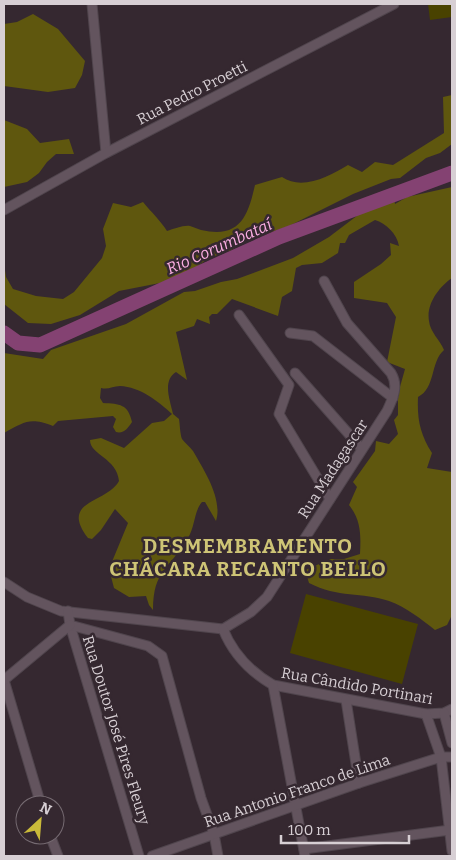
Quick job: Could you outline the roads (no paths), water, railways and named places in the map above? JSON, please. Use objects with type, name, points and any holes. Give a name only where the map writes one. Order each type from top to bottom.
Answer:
[{"type":"street","points":[[92,4],[106,153]]},
{"type":"street","name":"Rua Pedro Proetti","points":[[4,210],[106,153],[394,4]]},
{"type":"street","points":[[290,333],[313,336],[393,398],[395,389],[394,377],[385,364],[347,323],[324,281]]},
{"type":"street","points":[[239,316],[290,385],[279,414],[330,499]]},
{"type":"street","points":[[295,373],[362,449]]},
{"type":"street","name":"Rua Madagascar","points":[[223,629],[251,612],[267,597],[393,398]]},
{"type":"street","points":[[4,582],[27,597],[50,608],[68,612],[223,629]]},
{"type":"street","name":"Rua Doutor José Pires Fleury","points":[[68,612],[70,625],[139,856]]},
{"type":"street","points":[[38,795],[4,680],[70,625],[148,646],[162,656],[201,798],[214,834],[218,856]]},
{"type":"street","name":"Rua Cândido Portinari","points":[[223,629],[237,657],[260,678],[273,685],[426,714],[448,711]]},
{"type":"street","points":[[273,685],[304,852],[450,830]]},
{"type":"street","points":[[346,700],[359,783]]},
{"type":"street","points":[[448,711],[452,744]]},
{"type":"street","points":[[426,714],[440,757],[452,851]]},
{"type":"street","name":"Rua Antonio Franco de Lima","points":[[152,856],[359,783],[440,757],[452,756]]},
{"type":"waterway","name":"Rio Corumbataí","points":[[4,333],[18,343],[40,345],[279,237],[452,173]]},
{"type":"district","name":"DESMEMBRAMENTO CHÁCARA RECANTO BELLO","points":[[248,558]]}]
